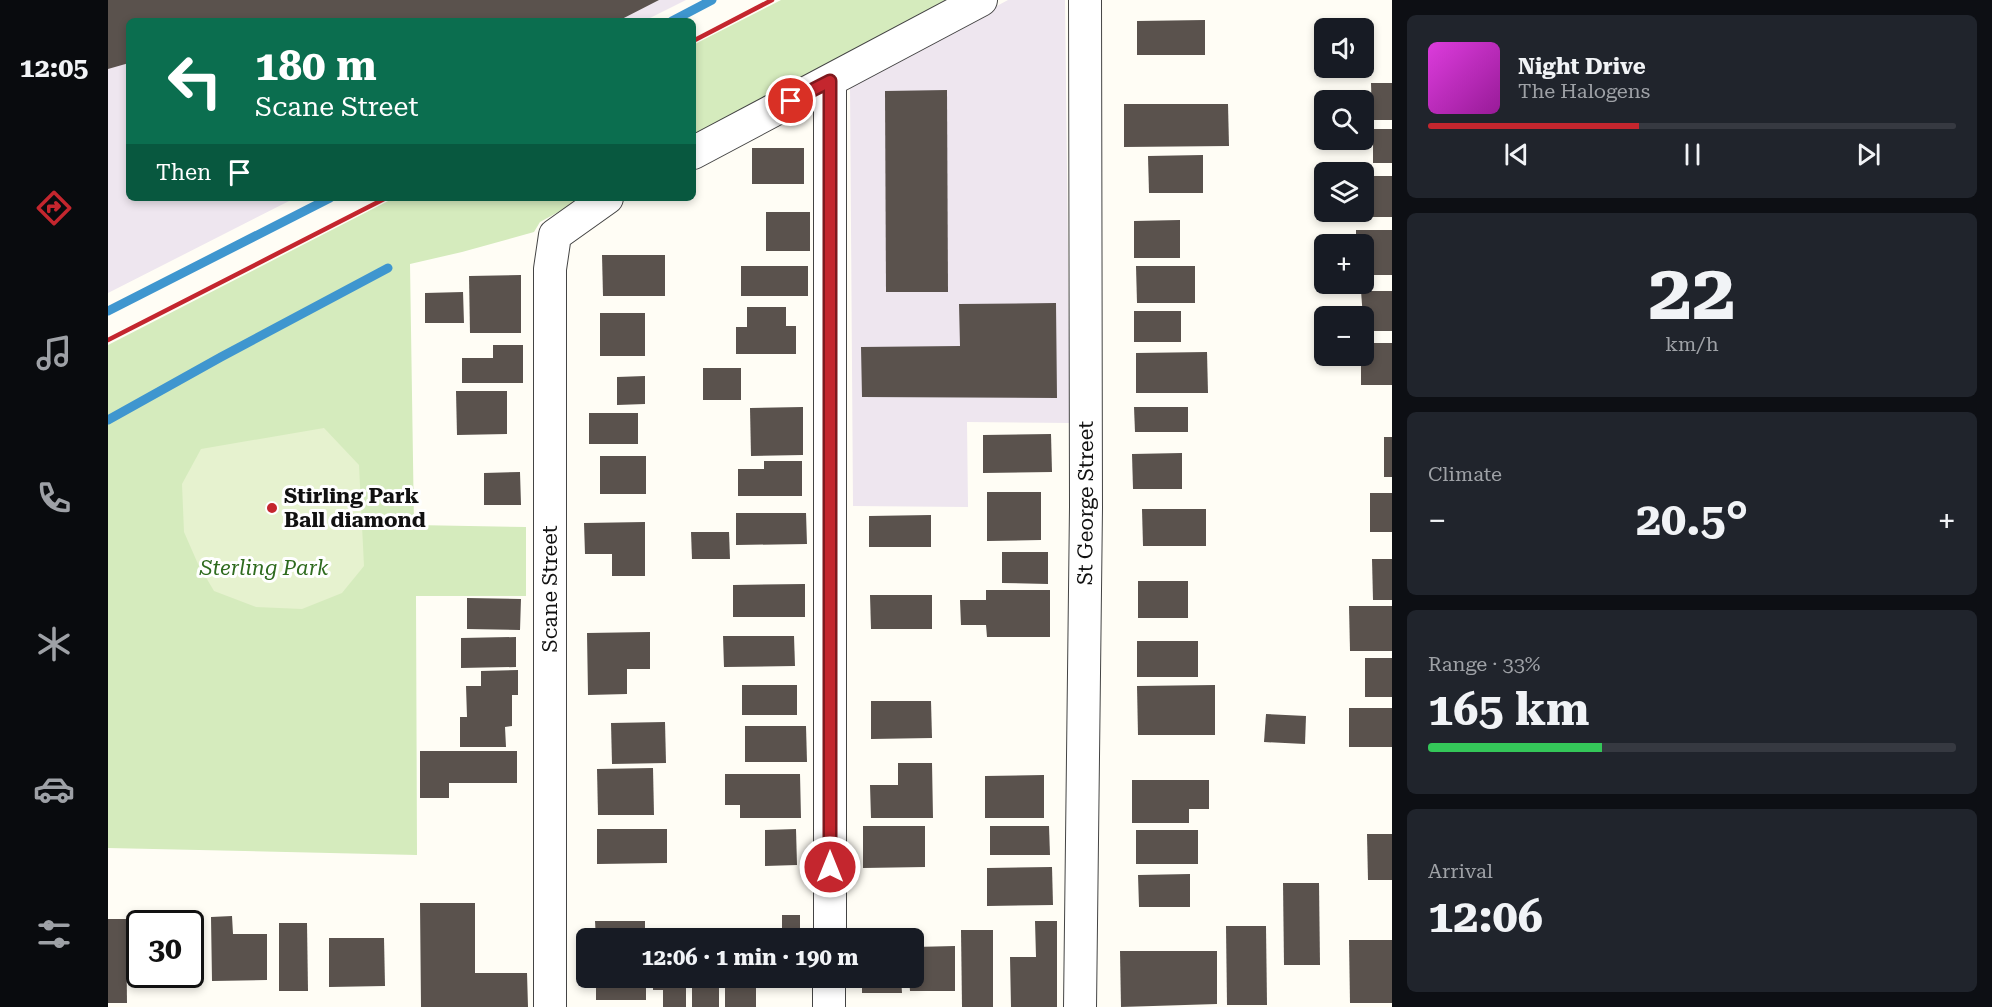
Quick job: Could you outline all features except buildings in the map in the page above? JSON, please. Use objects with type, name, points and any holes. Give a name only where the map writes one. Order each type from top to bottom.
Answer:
[{"type":"street","points":[[696,151],[981,0]]},
{"type":"street","name":"St George Street","points":[[1080,1007],[1086,507],[1085,0]]},
{"type":"street","points":[[830,81],[830,928]]},
{"type":"street","name":"Scane Street","points":[[550,1007],[550,269],[555,235],[603,201]]},
{"type":"street","points":[[830,988],[830,1007]]},
{"type":"shaded area","points":[[108,0],[686,0],[650,18],[126,18],[126,201],[289,201],[108,293]]},
{"type":"shaded area","points":[[1008,0],[1065,0],[1070,423],[967,422],[968,507],[853,506],[850,85]]},
{"type":"green space","points":[[781,0],[961,0],[696,138],[696,43]]},
{"type":"green space","name":"Sterling Park","points":[[388,201],[578,201],[540,222],[534,232],[410,264],[414,525],[526,527],[526,596],[416,596],[417,855],[108,848],[108,345]]},
{"type":"green space","name":"Stirling Park Ball diamond","points":[[324,428],[359,465],[364,566],[342,593],[302,609],[256,607],[214,591],[198,564],[184,532],[182,484],[201,449]]},
{"type":"waterway","points":[[678,18],[712,0]]},
{"type":"waterway","points":[[108,311],[324,201]]},
{"type":"waterway","points":[[108,420],[388,268]]},
{"type":"railway","points":[[696,39],[772,0]]},
{"type":"railway","points":[[108,340],[380,201]]},
{"type":"place","name":"Stirling Park Ball diamond","points":[[272,508]]},
{"type":"route","points":[[791,101],[830,81],[830,867]]}]
